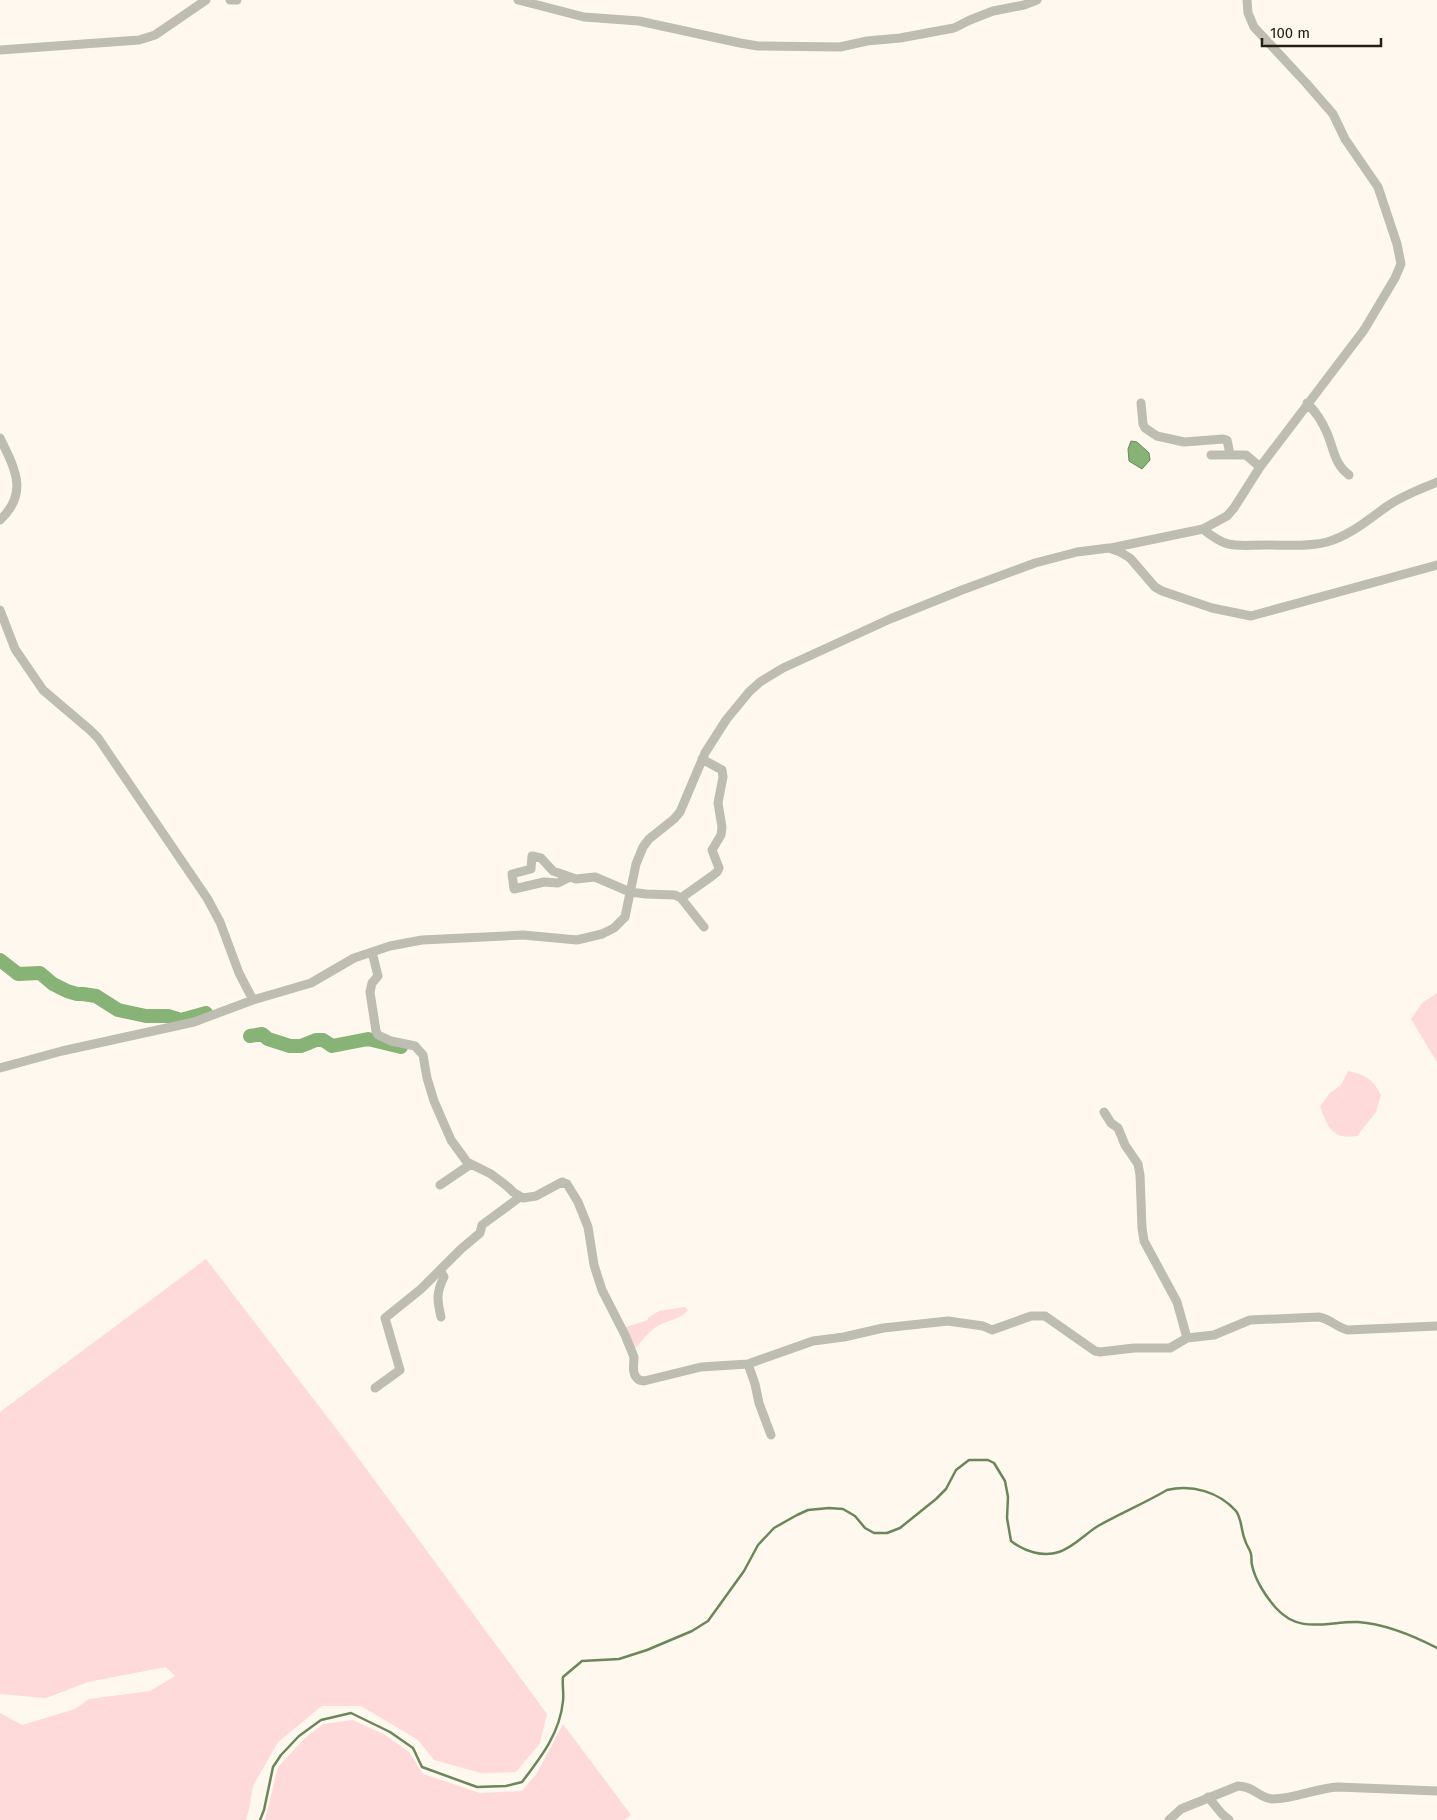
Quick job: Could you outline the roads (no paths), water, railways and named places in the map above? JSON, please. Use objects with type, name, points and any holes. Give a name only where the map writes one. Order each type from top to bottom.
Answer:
[{"type":"street","points":[[0,50],[139,40],[154,35],[206,0]]},
{"type":"street","points":[[230,0],[237,0]]},
{"type":"street","points":[[518,0],[584,17],[639,21],[740,44],[840,47],[954,28],[993,11],[1024,5],[1037,0]]},
{"type":"street","points":[[0,1068],[62,1051],[194,1022],[254,1000],[311,983],[354,958],[390,946],[422,940],[524,935],[577,940],[609,932],[625,917],[636,864],[643,847],[656,832],[674,819],[680,812],[702,759],[726,720],[749,692],[760,682],[783,668],[890,619],[1035,563],[1077,552],[1110,548],[1203,529],[1231,512],[1260,467],[1364,330],[1395,278],[1401,260],[1378,187],[1349,145],[1332,114],[1254,27],[1248,13],[1247,0]]},
{"type":"street","points":[[1308,403],[1320,417],[1337,463],[1349,475]]},
{"type":"street","points":[[1141,404],[1145,428],[1157,436],[1184,442],[1227,440],[1230,454]]},
{"type":"street","points":[[0,438],[16,473],[18,483],[15,499],[0,520]]},
{"type":"street","points":[[1211,454],[1246,455],[1260,467]]},
{"type":"street","points":[[1203,529],[1222,543],[1231,545],[1305,545],[1326,542],[1336,539],[1359,526],[1404,496],[1437,482]]},
{"type":"street","points":[[1110,548],[1126,555],[1162,591],[1212,608],[1244,616],[1280,610],[1437,565]]},
{"type":"street","points":[[0,610],[15,649],[35,679],[43,690],[98,738],[207,898],[220,922],[239,973],[254,1000]]},
{"type":"street","points":[[681,898],[717,872],[718,868],[712,850],[721,835],[722,827],[718,803],[723,777],[722,770],[702,759]]},
{"type":"street","points":[[570,877],[558,883],[544,882],[514,889],[512,874],[531,869],[532,856],[541,858],[553,871],[570,877],[578,879],[595,877],[630,892],[675,895],[681,898],[704,927]]},
{"type":"street","points":[[372,952],[378,976],[372,983],[370,992],[376,1031],[378,1035],[391,1042],[415,1046],[423,1055],[429,1087],[436,1107],[451,1140],[460,1153],[471,1164],[491,1174],[520,1197],[528,1198],[562,1182],[567,1184],[586,1219],[599,1281],[634,1357],[633,1369],[638,1380],[644,1381],[701,1367],[748,1364],[813,1341],[935,1321],[963,1322],[992,1330],[1031,1316],[1045,1316],[1095,1351],[1100,1352],[1134,1348],[1170,1348],[1187,1338],[1214,1335],[1250,1320],[1296,1317],[1326,1318],[1341,1329],[1348,1330],[1437,1326]]},
{"type":"street","points":[[1104,1112],[1111,1124],[1118,1128],[1125,1145],[1138,1164],[1144,1241],[1177,1302],[1187,1338]]},
{"type":"street","points":[[440,1185],[471,1164]]},
{"type":"street","points":[[375,1388],[400,1370],[385,1318],[422,1288],[480,1233],[482,1225],[520,1197]]},
{"type":"street","points":[[440,1270],[444,1276],[438,1289],[437,1301],[441,1317]]},
{"type":"street","points":[[748,1364],[759,1403],[771,1435]]},
{"type":"street","points":[[1169,1820],[1180,1809],[1238,1786],[1246,1786],[1270,1799],[1338,1787],[1437,1791]]},
{"type":"street","points":[[1208,1797],[1229,1820]]},
{"type":"waterway","points":[[0,960],[18,974],[40,973],[53,984],[67,991],[96,996],[118,1010],[146,1016],[168,1016],[181,1020],[206,1013]]},
{"type":"waterway","points":[[250,1036],[262,1034],[268,1039],[290,1046],[301,1046],[316,1040],[323,1040],[332,1046],[368,1039],[401,1047]]},
{"type":"waterway","points":[[260,1820],[264,1810],[273,1767],[281,1755],[299,1736],[321,1720],[351,1713],[390,1732],[413,1748],[422,1767],[477,1787],[506,1786],[522,1782],[543,1754],[558,1724],[563,1701],[563,1677],[582,1661],[619,1659],[647,1650],[692,1631],[708,1621],[744,1571],[758,1545],[774,1528],[797,1515],[808,1510],[843,1509],[855,1516],[865,1528],[874,1533],[887,1533],[900,1528],[936,1499],[946,1489],[956,1470],[969,1460],[988,1460],[994,1463],[1005,1481],[1008,1497],[1007,1518],[1011,1541],[1028,1551],[1047,1554],[1064,1550],[1098,1526],[1167,1490],[1186,1488],[1204,1491],[1222,1499],[1236,1511],[1251,1555],[1253,1571],[1258,1582],[1272,1604],[1285,1616],[1295,1621],[1315,1625],[1347,1622],[1379,1625],[1409,1635],[1437,1648]]}]
